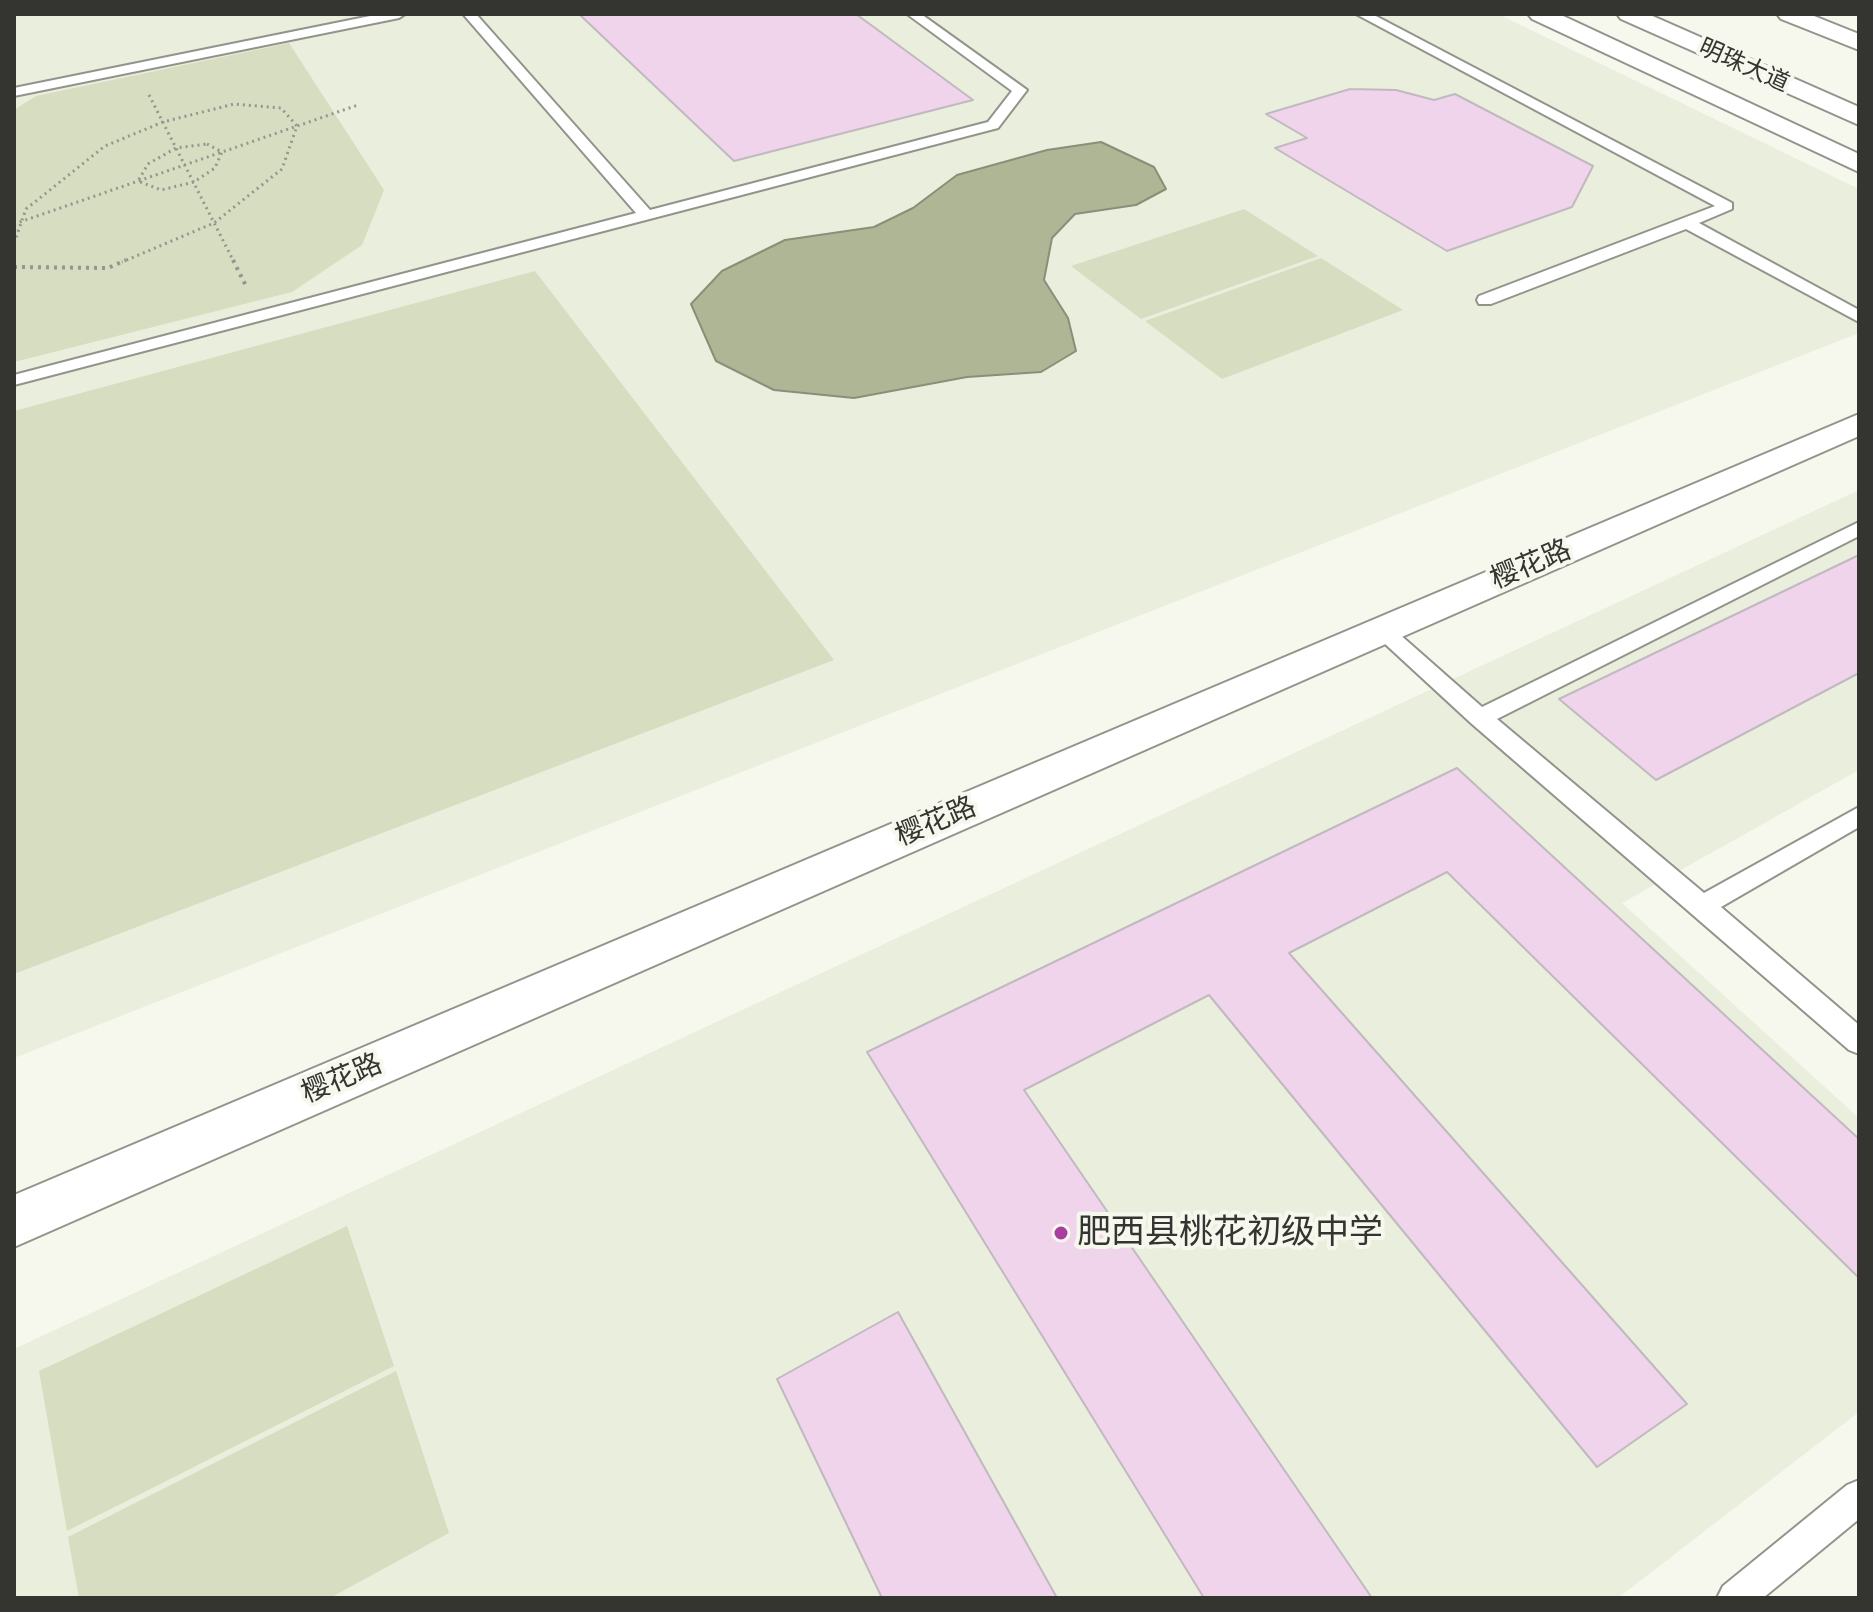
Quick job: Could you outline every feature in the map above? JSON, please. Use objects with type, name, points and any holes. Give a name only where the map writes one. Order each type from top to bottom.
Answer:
[{"type":"street","points":[[1540,14],[1859,164]]},
{"type":"street","points":[[1628,14],[1707,93]]},
{"type":"street","name":"明珠大道","points":[[1628,14],[1859,117]]},
{"type":"street","points":[[1789,14],[1859,43]]},
{"type":"street","points":[[1819,99],[1859,106]]},
{"type":"street","name":"樱花路","points":[[14,1221],[1859,424]]},
{"type":"lane","points":[[14,92],[375,16],[399,14]]},
{"type":"lane","points":[[469,14],[646,215]]},
{"type":"lane","points":[[14,380],[993,125],[1020,90],[913,14]]},
{"type":"lane","points":[[1362,14],[1727,206],[1485,300]]},
{"type":"lane","points":[[1687,223],[1859,317]]},
{"type":"lane","points":[[1480,718],[1859,528]]},
{"type":"lane","points":[[1381,630],[1859,1042]]},
{"type":"lane","points":[[1702,906],[1859,816]]},
{"type":"lane","points":[[1735,1598],[1859,1497]]},
{"type":"path","points":[[136,68],[261,316]]},
{"type":"path","points":[[14,243],[26,209],[105,146],[163,122],[234,104],[281,108],[297,126]]},
{"type":"path","points":[[14,224],[358,105]]},
{"type":"path","points":[[14,267],[108,268],[214,223],[282,169],[297,126]]},
{"type":"path","points":[[138,181],[148,164],[176,148],[207,144],[222,152]]},
{"type":"path","points":[[138,181],[161,190],[194,182],[215,168],[222,152]]},
{"type":"shaded area","points":[[14,14],[1498,14],[1859,189],[1859,333],[14,1058]]},
{"type":"shaded area","points":[[289,43],[384,190],[362,245],[292,292],[14,362],[14,110],[36,96]]},
{"type":"shaded area","points":[[1101,142],[1154,167],[1166,189],[1136,205],[1075,214],[1052,238],[1044,280],[1068,318],[1076,351],[1041,372],[967,377],[854,398],[774,390],[716,361],[691,304],[722,271],[785,240],[874,227],[913,208],[957,175],[1047,150]]},
{"type":"shaded area","points":[[1244,209],[1318,256],[1141,319],[1071,266]]},
{"type":"shaded area","points":[[1321,258],[1403,310],[1222,379],[1145,321]]},
{"type":"shaded area","points":[[535,271],[834,660],[14,974],[14,411]]},
{"type":"shaded area","name":"肥西县桃花初级中学","points":[[1859,490],[1859,770],[1622,903],[1859,1118],[1859,1412],[1618,1598],[14,1598],[14,1349]]},
{"type":"shaded area","points":[[347,1226],[394,1366],[67,1531],[39,1371]]},
{"type":"shaded area","points":[[396,1371],[449,1533],[330,1598],[79,1598],[68,1537]]},
{"type":"building","points":[[579,14],[856,14],[973,100],[734,161]]},
{"type":"building","points":[[1350,89],[1396,90],[1434,100],[1455,94],[1593,166],[1572,207],[1447,251],[1275,148],[1307,138],[1266,114]]},
{"type":"building","points":[[1859,555],[1859,673],[1656,780],[1559,699]]},
{"type":"building","points":[[1457,768],[1859,1139],[1859,1278],[1447,872],[1289,953],[1687,1404],[1597,1467],[1209,995],[1024,1090],[1372,1598],[1204,1598],[867,1052]]},
{"type":"building","points":[[898,1312],[1057,1598],[882,1598],[777,1379]]},
{"type":"place","name":"肥西县桃花初级中学","points":[[1061,1233]]}]
